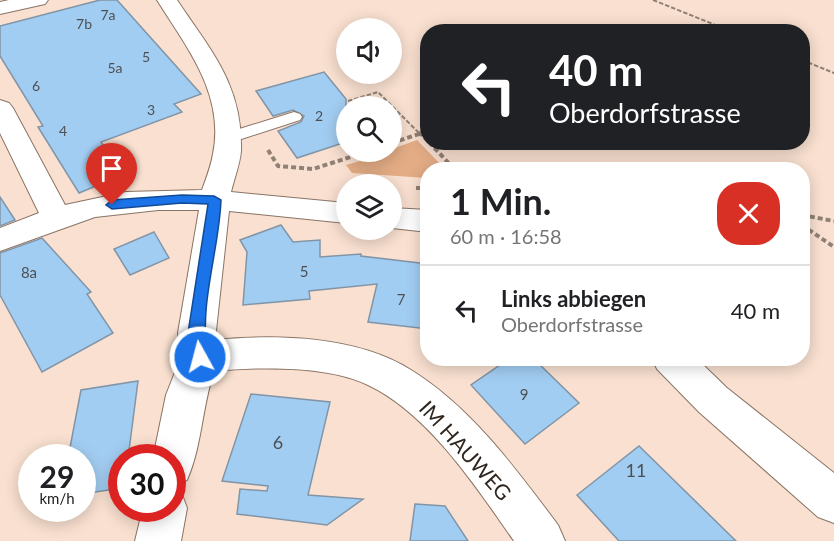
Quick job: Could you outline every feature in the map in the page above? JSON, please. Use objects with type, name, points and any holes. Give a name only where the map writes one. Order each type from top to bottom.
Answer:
[{"type":"street","points":[[0,8],[38,0]]},
{"type":"street","points":[[167,0],[216,76],[226,110],[225,161],[214,200],[213,224],[196,333],[200,357],[186,395],[176,444]]},
{"type":"street","points":[[0,108],[57,218]]},
{"type":"street","points":[[0,240],[57,218],[131,202],[214,200],[336,212]]},
{"type":"street","points":[[402,219],[420,220]]},
{"type":"street","name":"IM HAUWEG","points":[[200,357],[238,352],[361,364],[396,380],[434,410],[507,493],[542,541]]},
{"type":"street","points":[[678,366],[713,400],[834,501]]},
{"type":"street","points":[[158,541],[162,522]]},
{"type":"lane","points":[[226,139],[294,117]]},
{"type":"path","points":[[653,0],[713,24]]},
{"type":"path","points":[[810,63],[834,73]]},
{"type":"path","points":[[365,96],[378,92],[382,96]]},
{"type":"path","points":[[402,116],[420,134],[402,140]]},
{"type":"path","points":[[266,148],[279,166],[313,170],[337,162]]},
{"type":"path","points":[[436,150],[447,162]]},
{"type":"path","points":[[810,216],[834,221]]},
{"type":"path","points":[[810,230],[834,247]]},
{"type":"shaded area","points":[[417,140],[420,143],[420,150],[427,150],[438,162],[420,162],[420,178],[402,176],[402,174],[352,173],[346,165],[357,162],[402,162],[402,145]]},
{"type":"building","points":[[100,0],[117,0],[201,94],[174,104],[182,112],[101,142],[125,174],[79,193],[38,127],[43,126],[0,56],[0,26]]},
{"type":"building","points":[[324,72],[344,96],[336,96],[336,145],[297,158],[278,131],[301,122],[304,116],[293,110],[273,116],[256,91]]},
{"type":"building","points":[[0,197],[15,220],[0,226]]},
{"type":"building","points":[[281,225],[293,242],[320,240],[320,257],[361,254],[361,256],[420,263],[420,328],[368,322],[377,284],[309,291],[310,299],[243,305],[247,252],[240,240]]},
{"type":"building","points":[[154,232],[169,258],[130,275],[114,249]]},
{"type":"building","points":[[42,238],[91,292],[87,294],[113,333],[42,372],[0,295],[0,253]]},
{"type":"building","points":[[498,366],[541,366],[579,403],[525,444],[471,385]]},
{"type":"building","points":[[138,381],[130,444],[108,444],[108,490],[96,492],[96,444],[71,444],[81,390]]},
{"type":"building","points":[[251,394],[330,402],[308,495],[363,499],[327,525],[237,514],[240,489],[267,491],[268,486],[222,481]]},
{"type":"building","points":[[639,446],[736,541],[619,541],[577,495]]},
{"type":"building","points":[[415,504],[445,506],[468,541],[410,541]]},
{"type":"route","points":[[112,205],[182,199],[214,200],[213,224],[196,333],[200,357]]}]
